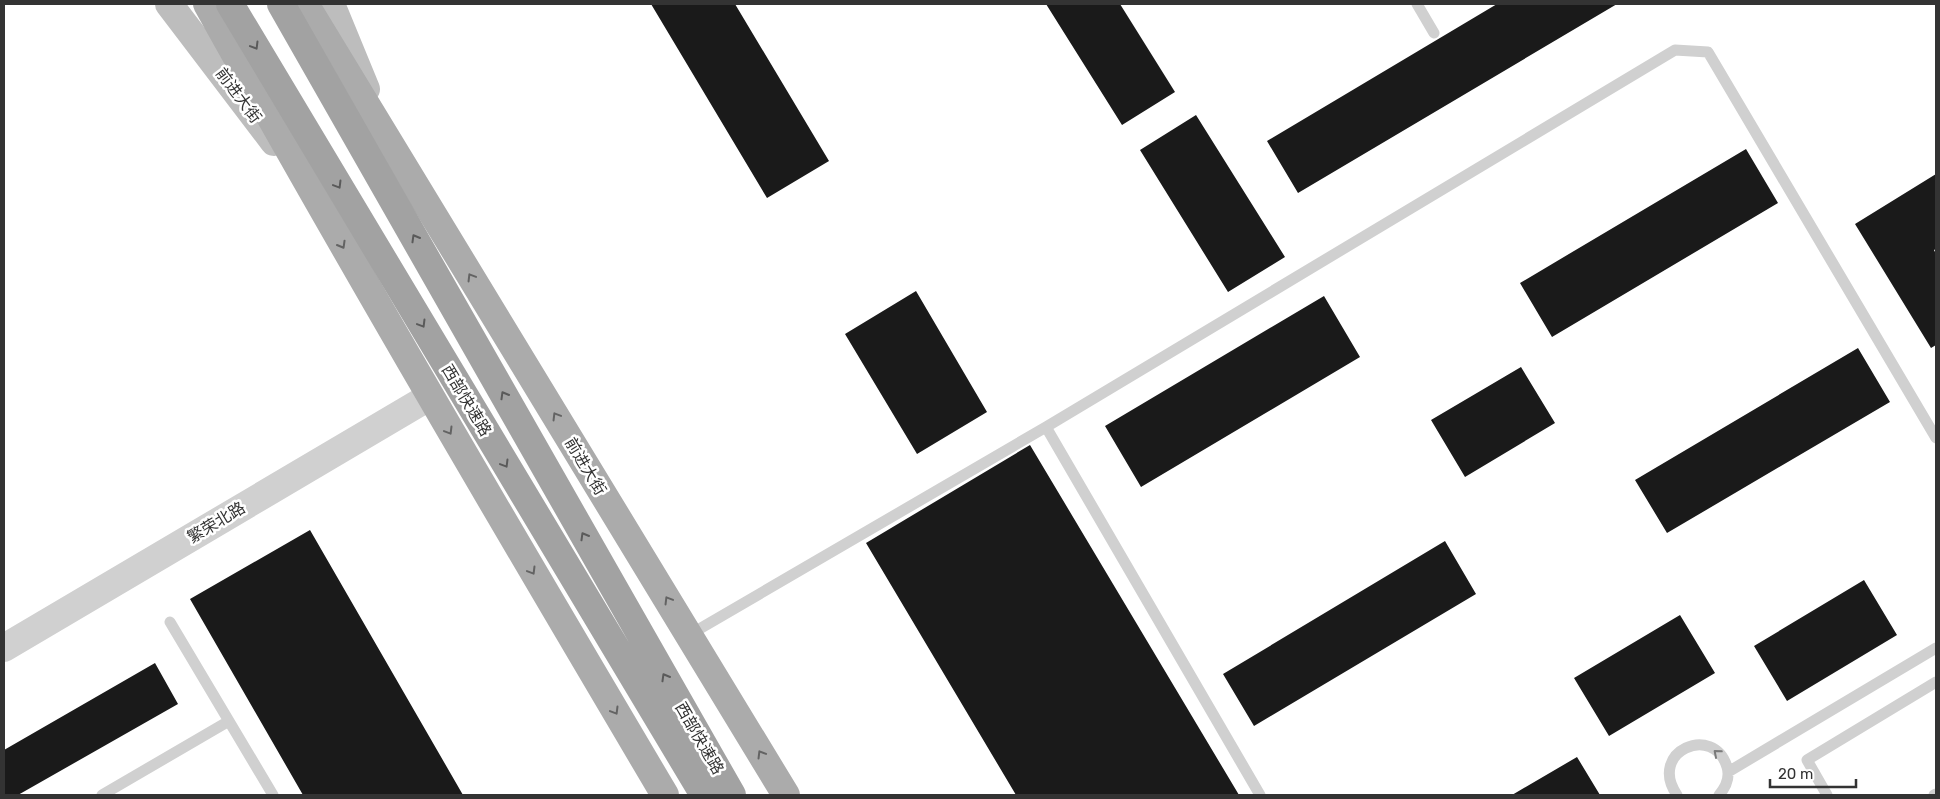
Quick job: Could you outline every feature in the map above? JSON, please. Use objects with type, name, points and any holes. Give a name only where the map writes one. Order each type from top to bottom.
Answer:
[{"type":"highway","name":"西部快速路","points":[[230,4],[704,795]]},
{"type":"highway","name":"西部快速路","points":[[281,4],[732,795]]},
{"type":"main road","name":"前进大街","points":[[169,4],[309,187]]},
{"type":"main road","name":"前进大街","points":[[207,4],[429,397],[665,795]]},
{"type":"main road","name":"前进大街","points":[[305,4],[786,795]]},
{"type":"main road","name":"前进大街","points":[[331,4],[386,136]]},
{"type":"street","name":"繁荣北路","points":[[4,648],[429,397]]},
{"type":"lane","points":[[1417,4],[1434,33]]},
{"type":"lane","points":[[689,635],[1046,427],[1675,50],[1708,52],[1936,438]]},
{"type":"lane","points":[[1046,427],[1260,795]]},
{"type":"lane","points":[[170,622],[273,795]]},
{"type":"lane","points":[[1719,795],[1727,778],[1936,648]]},
{"type":"lane","points":[[1827,795],[1807,760],[1936,682]]},
{"type":"lane","points":[[102,795],[229,722]]},
{"type":"lane","points":[[1676,795],[1668,775],[1670,764],[1676,754],[1696,744],[1708,746],[1718,752],[1725,761],[1732,795]]},
{"type":"building","points":[[651,4],[735,4],[829,161],[767,198]]},
{"type":"building","points":[[1046,4],[1120,4],[1175,92],[1122,125]]},
{"type":"building","points":[[1497,4],[1617,4],[1298,193],[1267,141]]},
{"type":"building","points":[[1196,115],[1285,257],[1228,292],[1140,150]]},
{"type":"building","points":[[1746,149],[1778,203],[1552,337],[1520,283]]},
{"type":"building","points":[[1936,174],[1936,249],[1934,250],[1936,254],[1936,345],[1931,348],[1855,224]]},
{"type":"building","points":[[916,291],[987,412],[917,454],[845,334]]},
{"type":"building","points":[[1324,296],[1360,357],[1141,487],[1105,426]]},
{"type":"building","points":[[1858,348],[1890,402],[1667,533],[1635,480]]},
{"type":"building","points":[[1521,367],[1555,423],[1465,477],[1431,420]]},
{"type":"building","points":[[1030,445],[1239,795],[1016,795],[866,543]]},
{"type":"building","points":[[310,530],[463,795],[303,795],[190,599]]},
{"type":"building","points":[[1445,541],[1476,594],[1254,726],[1223,674]]},
{"type":"building","points":[[1864,580],[1897,635],[1787,701],[1754,646]]},
{"type":"building","points":[[1680,615],[1715,673],[1609,736],[1574,678]]},
{"type":"building","points":[[155,663],[178,704],[18,795],[4,795],[4,750]]},
{"type":"building","points":[[1577,757],[1600,795],[1512,795]]}]
